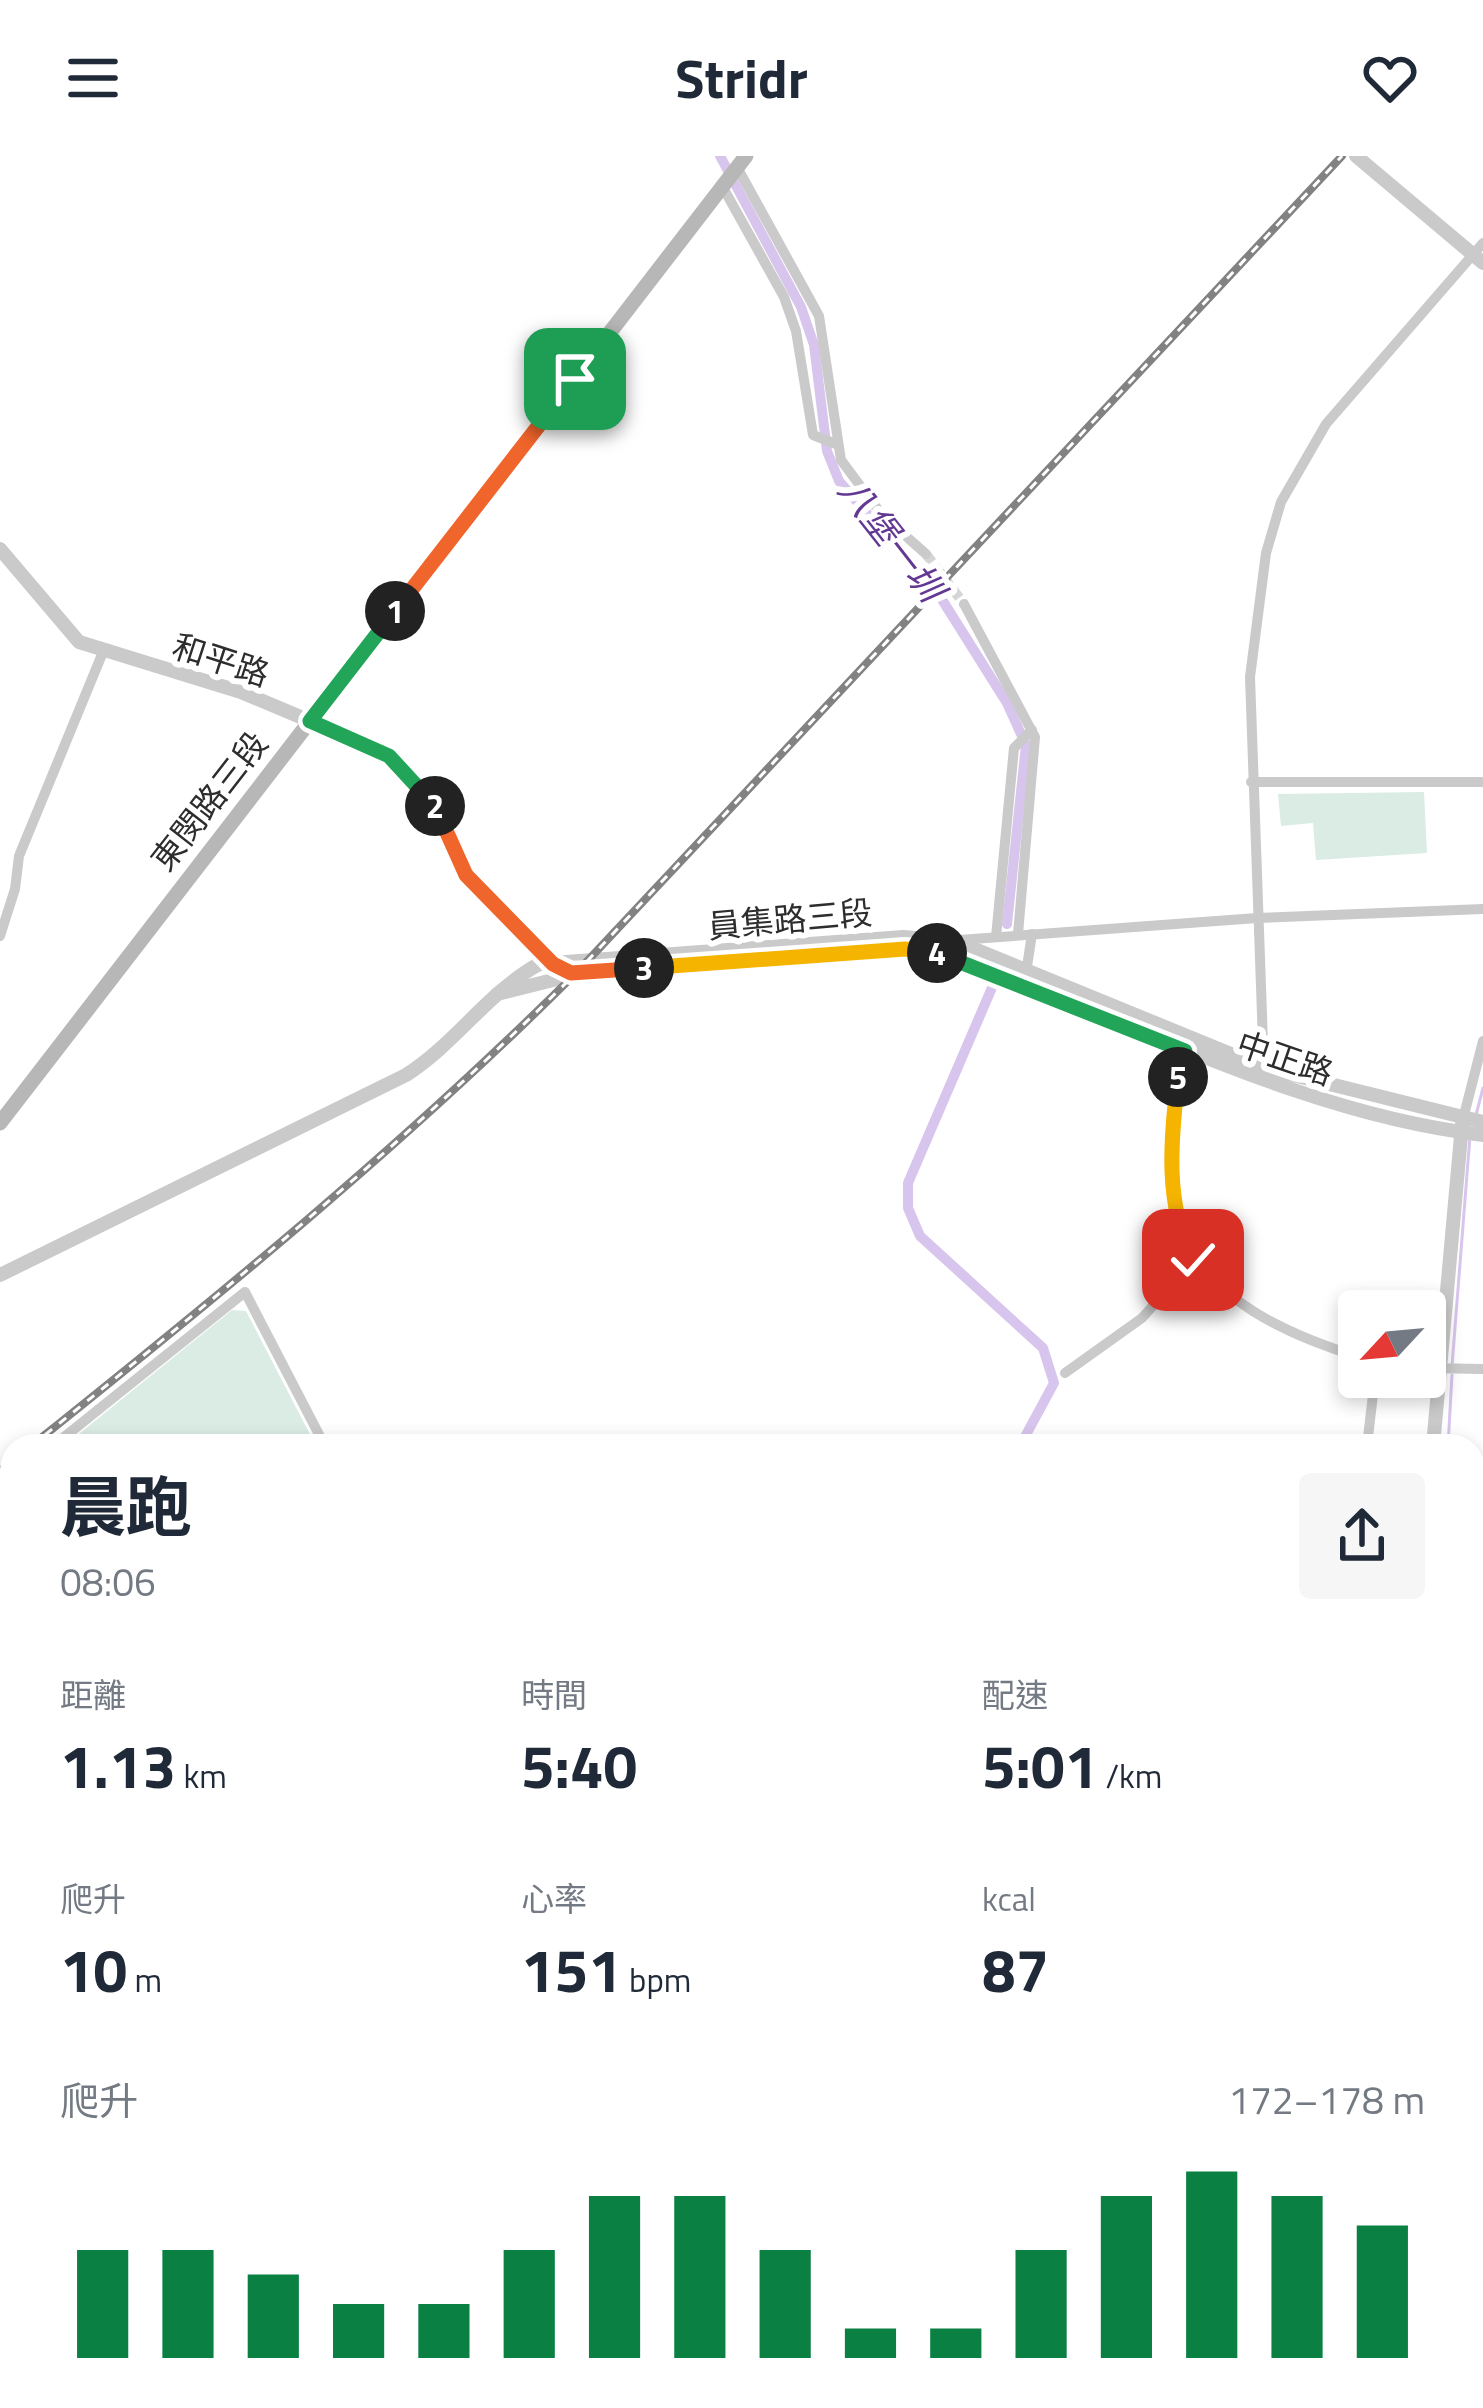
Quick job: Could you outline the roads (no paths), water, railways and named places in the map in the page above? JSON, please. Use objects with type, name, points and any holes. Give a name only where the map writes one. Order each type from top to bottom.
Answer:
[{"type":"main road","name":"東閔路三段","points":[[0,1123],[734,170]]},
{"type":"street","points":[[1263,1074],[1251,782],[1252,630],[1281,502],[1343,401],[1479,254],[1356,156]]},
{"type":"street","points":[[734,170],[796,332],[813,435],[836,444]]},
{"type":"street","points":[[734,170],[819,316],[836,444],[858,487],[926,554]]},
{"type":"street","name":"和平路","points":[[0,549],[79,642],[241,692],[389,756],[434,803],[466,875],[553,964],[574,972]]},
{"type":"street","points":[[964,604],[1032,730],[1025,934],[1019,976]]},
{"type":"street","points":[[0,936],[16,889],[19,856],[103,652]]},
{"type":"street","points":[[997,938],[1013,748],[1032,730]]},
{"type":"street","points":[[1251,782],[1483,782]]},
{"type":"street","points":[[905,949],[1025,934],[1483,909]]},
{"type":"street","name":"員集路三段","points":[[497,994],[524,973],[553,964],[903,937],[955,941]]},
{"type":"street","points":[[955,941],[988,963]]},
{"type":"street","points":[[905,949],[988,963]]},
{"type":"street","name":"員集路三段","points":[[497,994],[574,972],[905,949]]},
{"type":"street","name":"中正路","points":[[988,963],[1263,1074],[1483,1135]]},
{"type":"street","points":[[0,1276],[406,1075],[440,1053],[497,994]]},
{"type":"street","points":[[1441,1290],[1461,1126],[1483,1041]]},
{"type":"street","points":[[1186,1044],[1171,1161],[1181,1236],[1193,1260],[1246,1312],[1300,1339],[1338,1351]]},
{"type":"street","name":"中正路","points":[[1461,1126],[1483,1122]]},
{"type":"street","points":[[1065,1373],[1142,1318],[1193,1260]]},
{"type":"street","points":[[68,1434],[245,1292],[319,1434]]},
{"type":"street","points":[[1446,1369],[1483,1369]]},
{"type":"street","points":[[1368,1434],[1373,1398]]},
{"type":"street","points":[[1431,1398],[1432,1434]]},
{"type":"waterway","name":"八堡一圳","points":[[720,156],[801,307],[814,345],[827,451],[839,481],[941,598],[1007,703],[1026,745],[1007,924]]},
{"type":"waterway","name":"八堡一圳","points":[[994,983],[908,1183],[908,1208],[920,1236],[1043,1348],[1054,1383],[1026,1434]]},
{"type":"waterway","points":[[1476,1115],[1483,1088]]},
{"type":"waterway","points":[[1452,1366],[1470,1136]]},
{"type":"waterway","points":[[1449,1434],[1452,1375]]},
{"type":"tunnel","points":[[926,554],[964,604]]},
{"type":"railway","points":[[46,1434],[311,1216],[577,972],[1342,156]]}]
